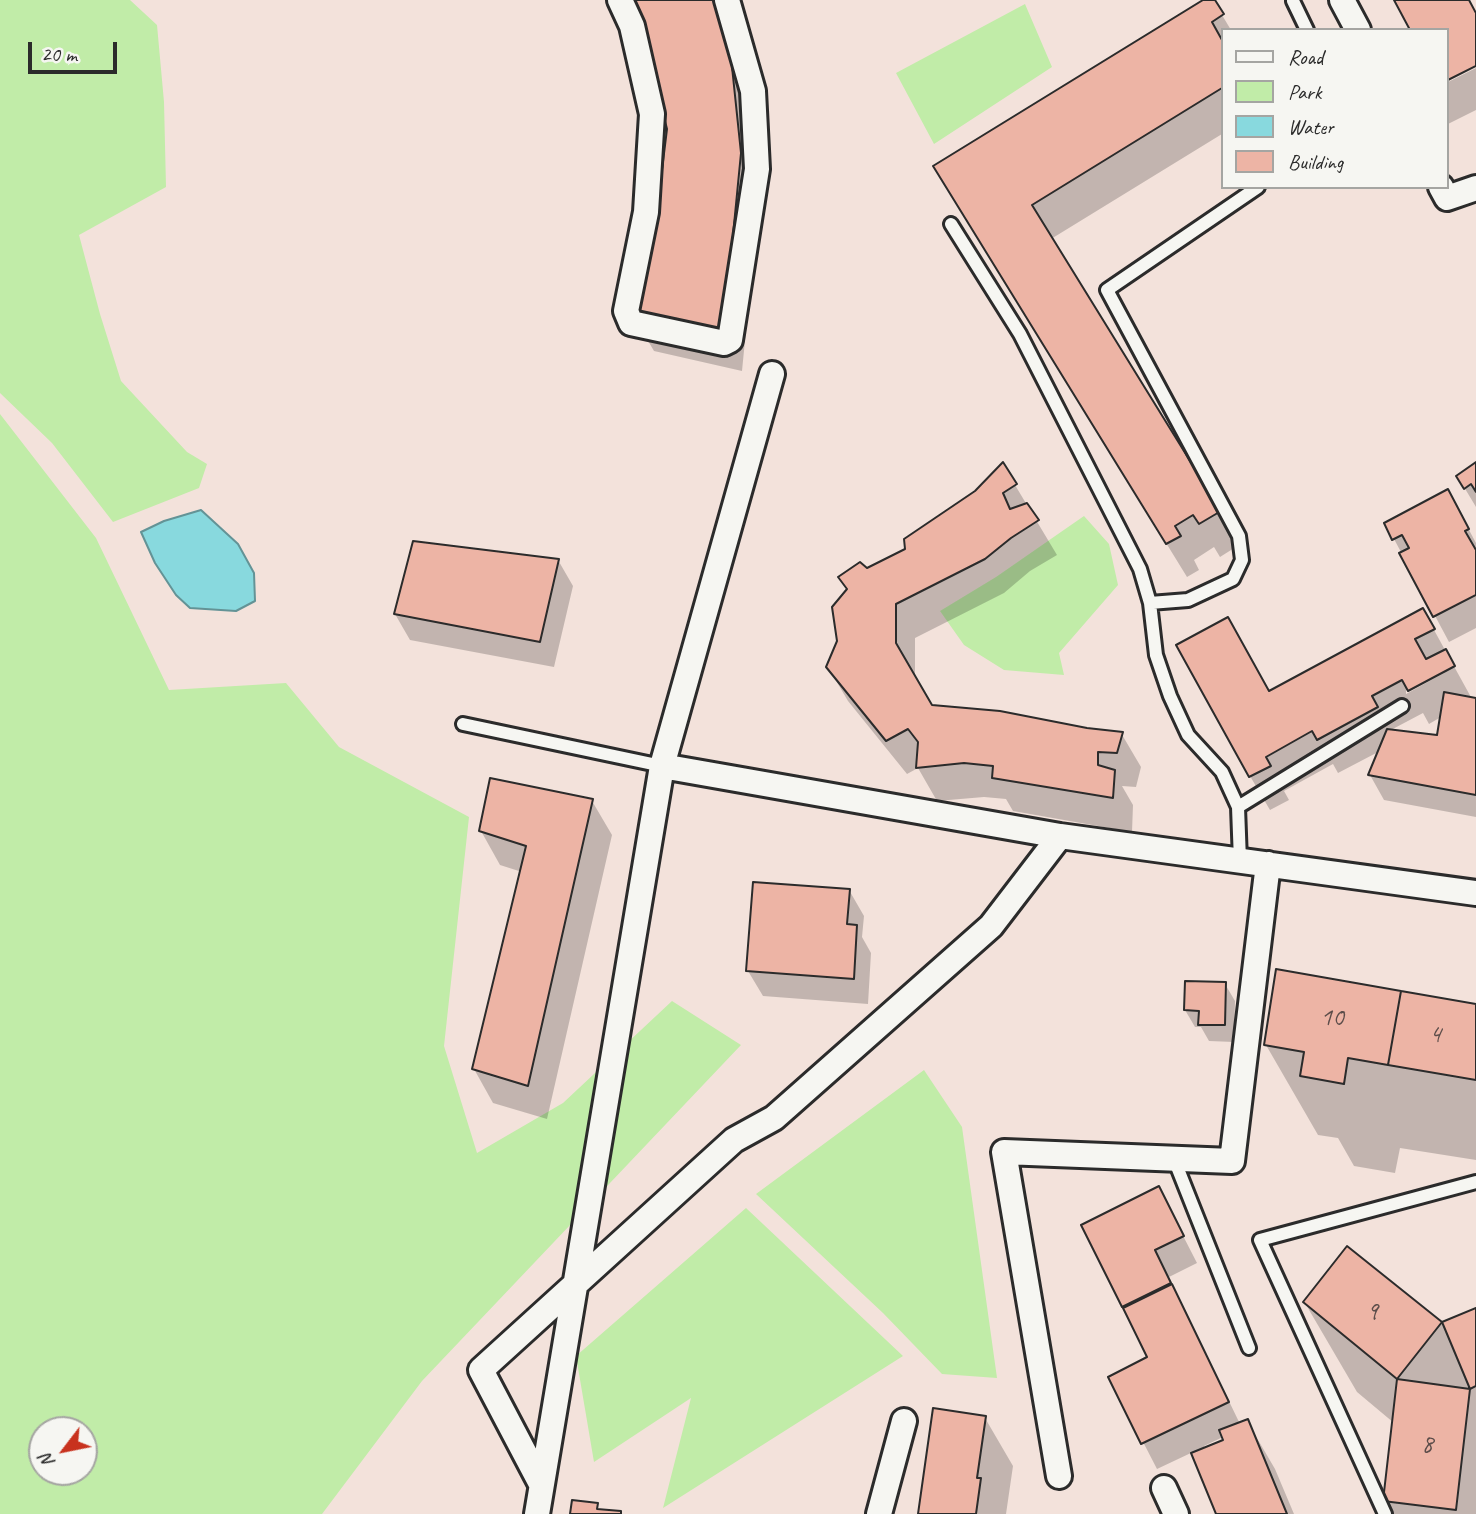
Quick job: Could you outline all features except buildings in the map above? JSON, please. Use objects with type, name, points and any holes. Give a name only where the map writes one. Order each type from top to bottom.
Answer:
[{"type":"street","points":[[620,0],[632,26],[652,114],[646,212],[626,312],[631,323],[724,343],[730,340],[757,169],[753,91],[727,0]]},
{"type":"street","points":[[1342,0],[1357,28]]},
{"type":"street","points":[[1442,189],[1447,198],[1476,188]]},
{"type":"street","points":[[537,1514],[662,766],[772,374]]},
{"type":"street","points":[[662,766],[1060,836],[1476,893]]},
{"type":"street","points":[[541,1484],[481,1370],[734,1140],[774,1118],[991,926],[1060,836]]},
{"type":"street","points":[[1059,1476],[1004,1152],[1232,1161],[1268,864]]},
{"type":"street","points":[[880,1514],[904,1421]]},
{"type":"street","points":[[1164,1488],[1176,1514]]},
{"type":"lane","points":[[1293,2],[1306,28]]},
{"type":"lane","points":[[1150,603],[1188,600],[1233,579],[1242,560],[1239,536],[1107,290],[1255,189]]},
{"type":"lane","points":[[951,224],[1020,334],[1140,569],[1150,603],[1156,655],[1170,696],[1188,735],[1222,772],[1238,807],[1240,860]]},
{"type":"lane","points":[[1238,807],[1402,706]]},
{"type":"lane","points":[[463,724],[662,766]]},
{"type":"lane","points":[[1174,1159],[1249,1348]]},
{"type":"lane","points":[[1385,1514],[1260,1240],[1476,1182]]},
{"type":"green space","points":[[0,0],[130,0],[157,25],[164,102],[166,187],[79,235],[121,381],[187,452],[207,464],[199,488],[113,522],[52,443],[0,393]]},
{"type":"green space","points":[[1025,4],[1052,67],[934,144],[896,73]]},
{"type":"green space","points":[[0,414],[96,538],[169,690],[286,683],[339,747],[469,817],[444,1046],[477,1153],[563,1103],[672,1001],[741,1045],[422,1381],[322,1514],[0,1514]]},
{"type":"green space","points":[[1084,516],[1109,544],[1118,585],[1059,653],[1064,675],[1004,670],[964,645],[940,611],[996,577]]},
{"type":"green space","points":[[924,1070],[962,1127],[997,1378],[942,1374],[883,1313],[756,1194]]},
{"type":"green space","points":[[746,1208],[903,1356],[663,1508],[691,1398],[594,1462],[576,1356]]},
{"type":"water","points":[[201,510],[238,544],[254,573],[255,601],[236,611],[190,608],[176,595],[155,563],[141,532],[164,521]]}]
